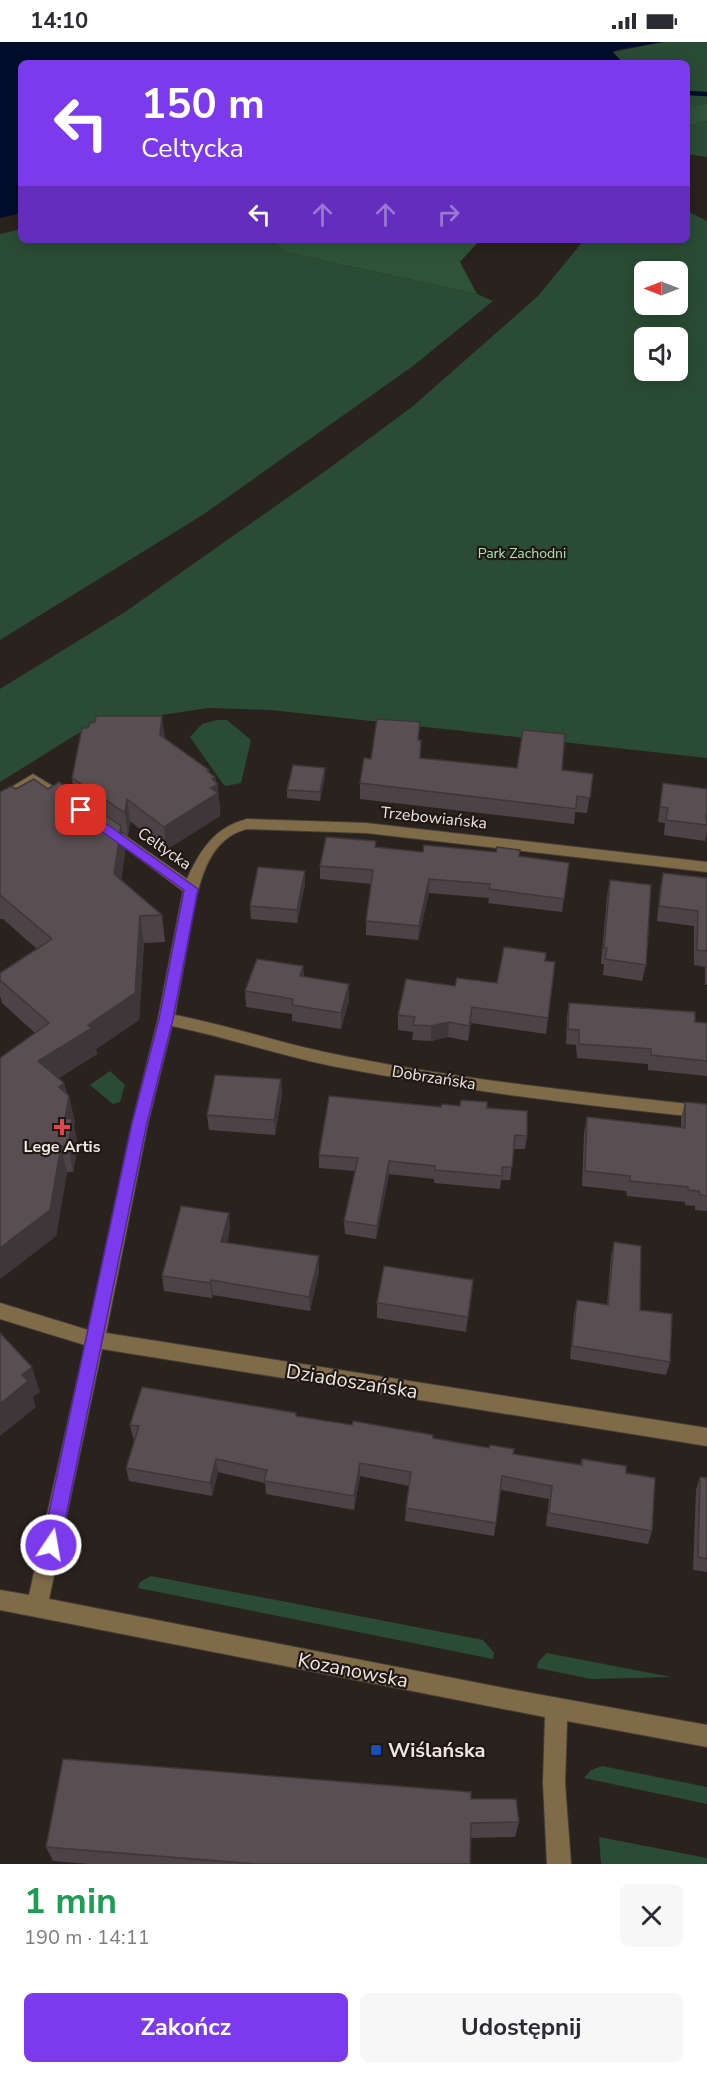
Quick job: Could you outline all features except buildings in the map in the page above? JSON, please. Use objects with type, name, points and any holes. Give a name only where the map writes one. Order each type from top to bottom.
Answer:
[{"type":"street","points":[[0,800],[33,778],[81,810]]},
{"type":"street","name":"Celtycka","points":[[99,823],[191,889]]},
{"type":"street","name":"Trzebowiańska","points":[[37,1607],[140,1123],[166,1019],[191,889],[196,872],[217,841],[229,830],[247,824],[377,829],[707,867]]},
{"type":"street","name":"Dobrzańska","points":[[166,1019],[213,1028],[327,1058],[434,1078],[707,1112]]},
{"type":"street","name":"Dziadoszańska","points":[[0,1311],[95,1340],[707,1437]]},
{"type":"street","name":"Kozanowska","points":[[0,1600],[707,1736]]},
{"type":"street","points":[[556,1708],[554,1783],[559,1864]]},
{"type":"green space","points":[[663,42],[707,42],[707,103],[690,107],[690,60],[620,60],[613,52]]},
{"type":"green space","points":[[707,103],[707,121],[690,125],[690,107]]},
{"type":"green space","points":[[707,121],[707,157],[690,154],[690,125]]},
{"type":"green space","name":"Park Zachodni","points":[[690,212],[707,221],[707,758],[271,710],[208,708],[101,724],[77,734],[0,782],[0,689],[125,612],[412,407],[538,296],[582,243],[690,243]]},
{"type":"green space","points":[[18,230],[18,243],[277,243],[284,252],[477,294],[493,301],[413,366],[204,514],[0,640],[0,234]]},
{"type":"green space","points":[[276,243],[477,243],[460,262],[477,294],[284,252]]},
{"type":"green space","points":[[227,720],[251,740],[241,783],[226,786],[223,784],[190,737],[202,724]]},
{"type":"green space","points":[[110,1071],[125,1085],[120,1102],[113,1104],[90,1085]]},
{"type":"green space","points":[[151,1576],[483,1640],[494,1653],[493,1659],[138,1588],[140,1582]]},
{"type":"green space","points":[[547,1653],[671,1677],[591,1679],[537,1668],[538,1662]]},
{"type":"green space","points":[[602,1766],[707,1787],[707,1804],[584,1778],[591,1770]]},
{"type":"green space","points":[[599,1837],[707,1858],[707,1864],[601,1864]]},
{"type":"water","points":[[0,42],[663,42],[616,50],[613,52],[620,60],[18,60],[18,214],[0,218]]},
{"type":"waterway","points":[[690,93],[707,94]]},
{"type":"place","name":"Lege Artis","points":[[62,1127]]},
{"type":"place","name":"Wiślańska","points":[[376,1750]]},
{"type":"route","points":[[51,1545],[140,1123],[166,1019],[191,889],[81,810]]}]
